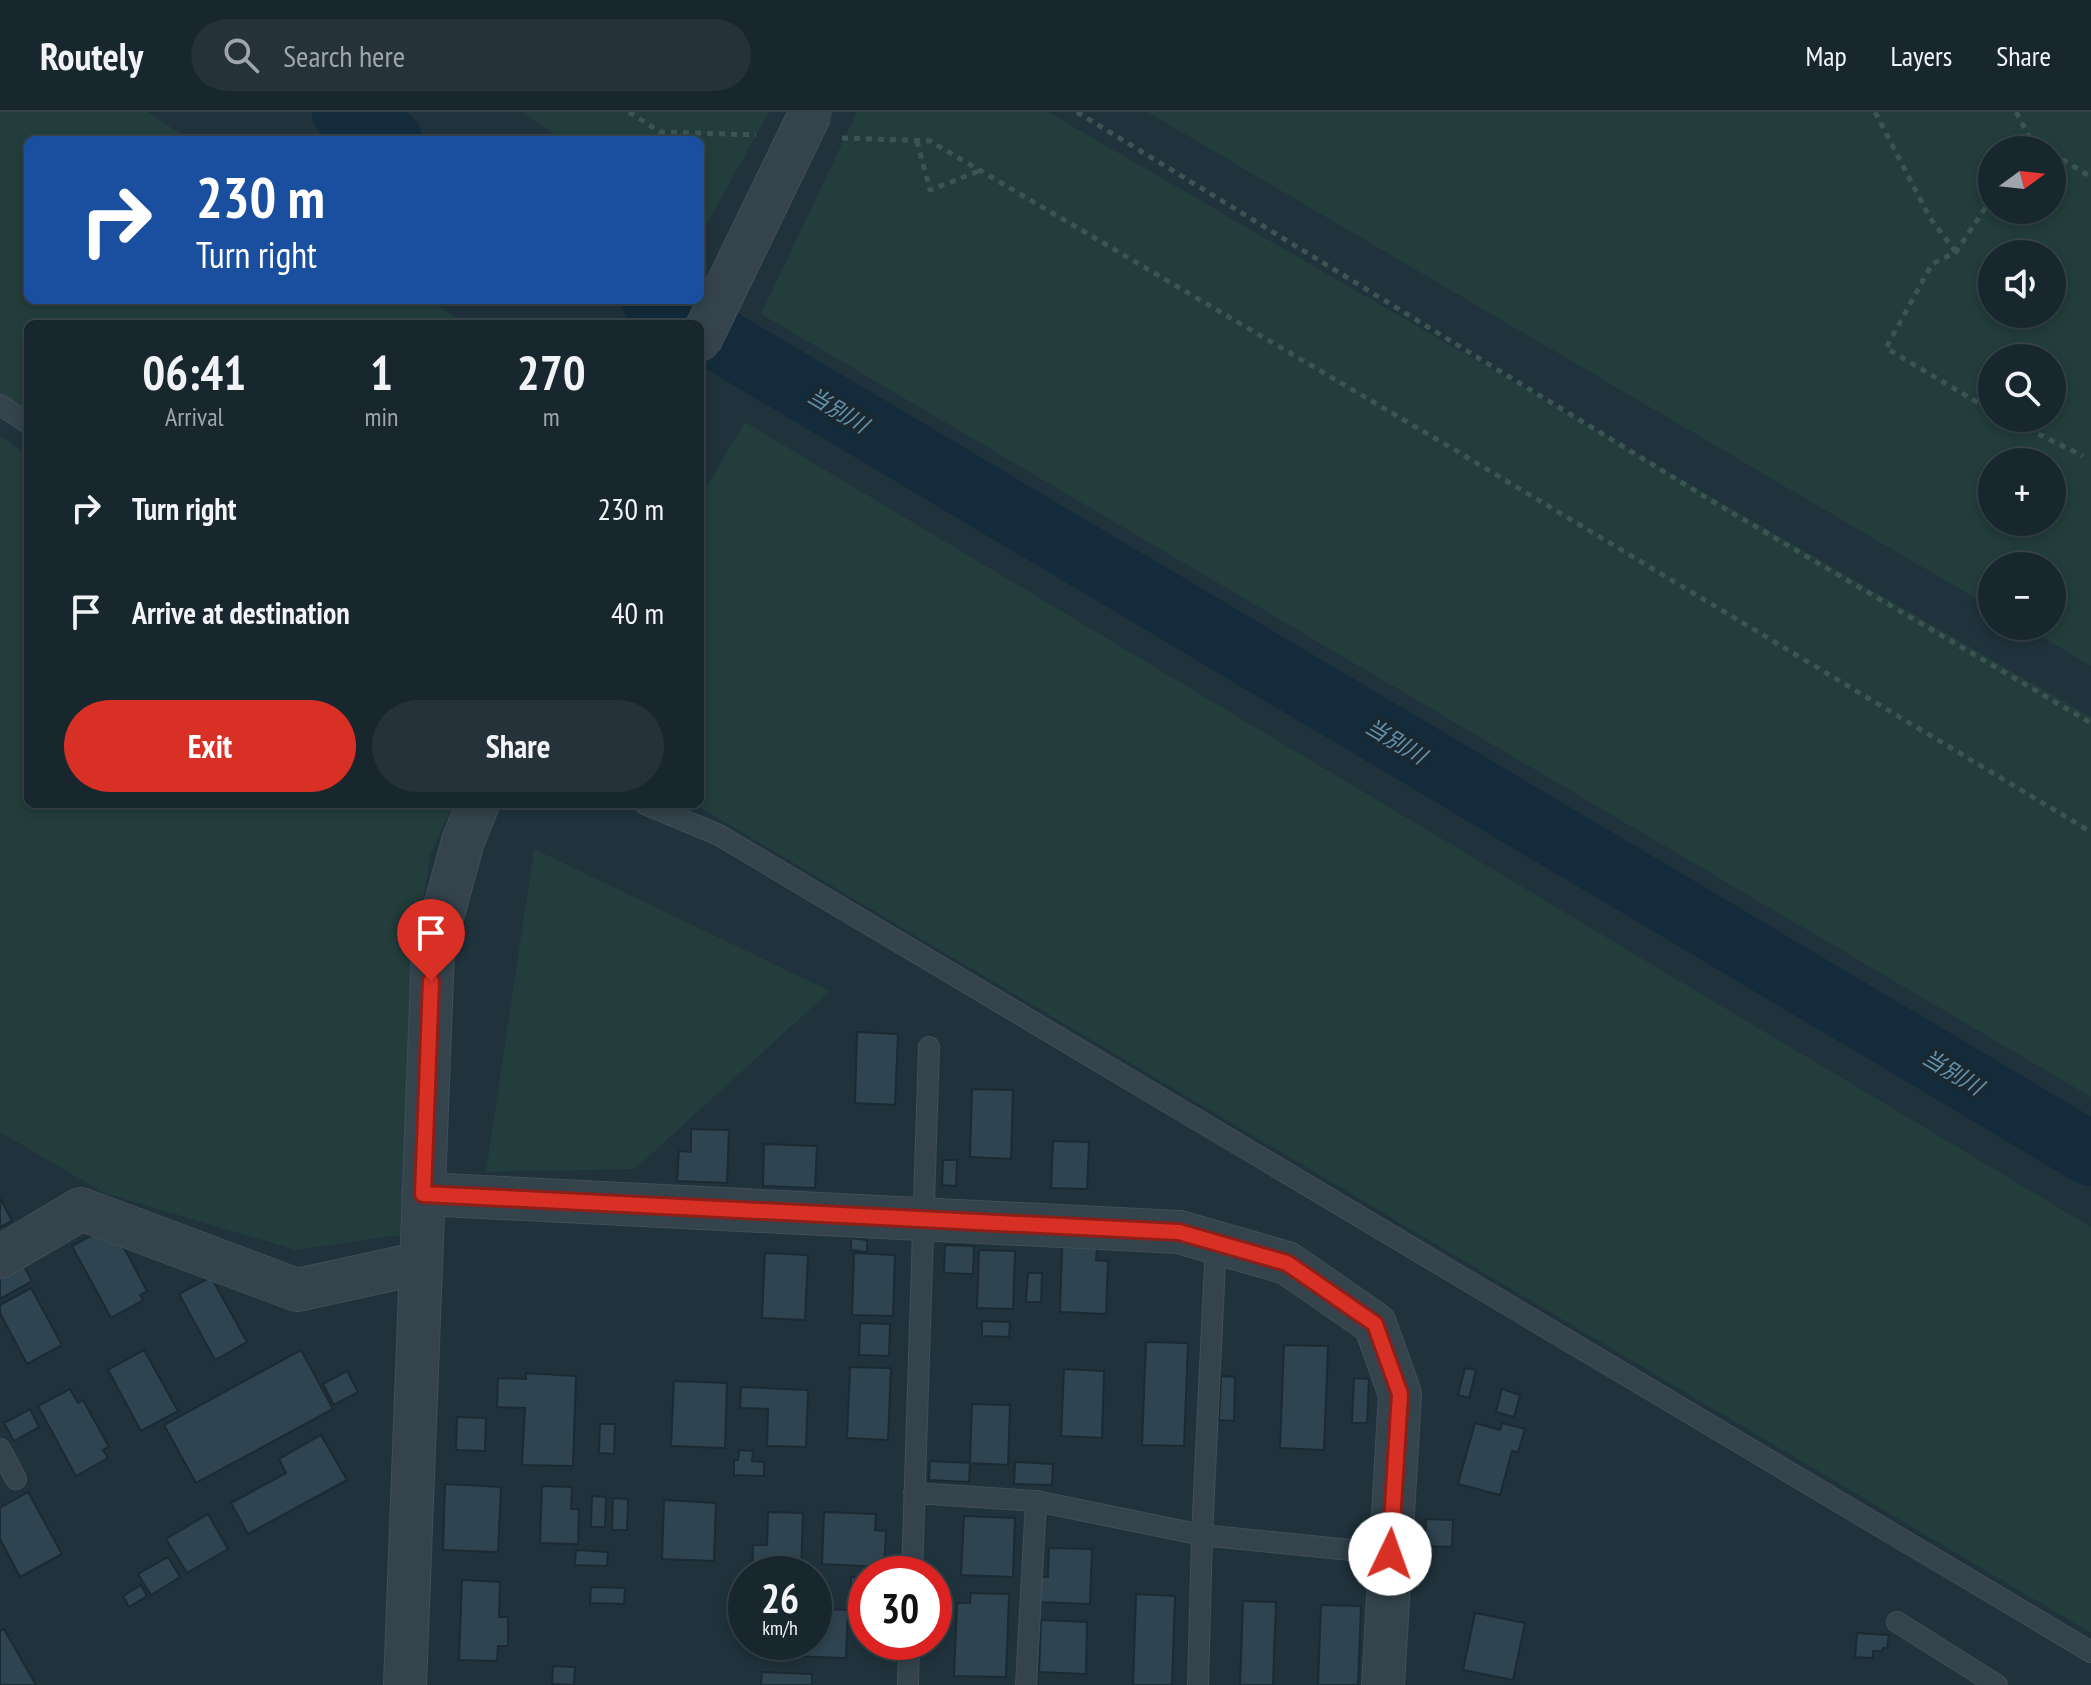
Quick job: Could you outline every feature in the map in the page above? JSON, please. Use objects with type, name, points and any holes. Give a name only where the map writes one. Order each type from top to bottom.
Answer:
[{"type":"street","points":[[704,333],[811,112]]},
{"type":"street","points":[[405,1685],[433,951],[463,841],[476,808]]},
{"type":"street","points":[[423,1194],[1179,1232],[1287,1263],[1375,1324],[1400,1394],[1383,1685]]},
{"type":"street","points":[[0,1257],[81,1209],[297,1290],[421,1263]]},
{"type":"lane","points":[[0,405],[24,420]]},
{"type":"lane","points":[[655,808],[719,835],[2091,1652]]},
{"type":"lane","points":[[912,1556],[929,1047]]},
{"type":"lane","points":[[1198,1685],[1216,1242]]},
{"type":"lane","points":[[0,1449],[16,1479]]},
{"type":"lane","points":[[914,1493],[1036,1501],[1202,1535],[1390,1554]]},
{"type":"lane","points":[[1026,1685],[1036,1501]]},
{"type":"lane","points":[[1897,1622],[1997,1685]]},
{"type":"lane","points":[[908,1685],[909,1660]]},
{"type":"path","points":[[1077,112],[1712,501],[2091,723]]},
{"type":"path","points":[[1875,112],[1930,218],[1956,252]]},
{"type":"path","points":[[2016,112],[2029,136]]},
{"type":"path","points":[[917,141],[930,190],[980,171],[1460,453],[2091,832]]},
{"type":"path","points":[[2066,162],[2091,177]]},
{"type":"path","points":[[1978,219],[1956,252],[1932,264],[1886,348],[1978,403]]},
{"type":"path","points":[[2034,432],[2083,456]]},
{"type":"green space","points":[[0,112],[148,112],[184,136],[24,136],[24,304],[436,304],[460,320],[24,320],[24,408],[0,393]]},
{"type":"green space","points":[[523,112],[769,112],[704,229],[704,136],[557,136]]},
{"type":"green space","points":[[857,112],[1048,112],[2091,717],[2091,1097],[761,314]]},
{"type":"green space","points":[[1147,112],[2091,112],[2091,666],[2047,640],[2066,640],[2066,552],[1978,552],[1978,600]]},
{"type":"green space","points":[[745,422],[2091,1227],[2091,1633],[701,808],[704,808],[704,491]]},
{"type":"green space","points":[[0,436],[24,452],[24,808],[452,808],[430,855],[410,996],[400,1235],[296,1250],[104,1193],[0,1132]]},
{"type":"green space","points":[[534,849],[830,991],[635,1169],[486,1172]]},
{"type":"building","points":[[857,1032],[898,1034],[895,1105],[855,1103]]},
{"type":"building","points":[[972,1089],[1013,1090],[1011,1159],[970,1157]]},
{"type":"building","points":[[691,1129],[729,1130],[727,1183],[677,1181],[679,1151],[691,1152]]},
{"type":"building","points":[[1053,1141],[1089,1142],[1087,1189],[1051,1188]]},
{"type":"building","points":[[764,1144],[817,1146],[815,1188],[763,1186]]},
{"type":"building","points":[[943,1160],[957,1160],[956,1186],[942,1185]]},
{"type":"building","points":[[0,1198],[12,1221],[0,1227]]},
{"type":"building","points":[[103,1229],[117,1235],[147,1291],[140,1295],[143,1300],[111,1318],[72,1246]]},
{"type":"building","points":[[851,1238],[867,1240],[867,1252],[851,1250]]},
{"type":"building","points":[[945,1245],[974,1246],[973,1274],[944,1273]]},
{"type":"building","points":[[1062,1247],[1097,1248],[1096,1260],[1108,1261],[1106,1314],[1060,1312]]},
{"type":"building","points":[[979,1250],[1015,1251],[1013,1309],[977,1308]]},
{"type":"building","points":[[765,1253],[808,1255],[805,1320],[762,1318]]},
{"type":"building","points":[[854,1253],[895,1255],[893,1316],[852,1315]]},
{"type":"building","points":[[23,1264],[32,1281],[0,1299],[0,1277]]},
{"type":"building","points":[[1028,1273],[1042,1273],[1041,1302],[1026,1302]]},
{"type":"building","points":[[211,1277],[247,1342],[215,1360],[179,1294]]},
{"type":"building","points":[[31,1288],[62,1345],[27,1364],[0,1313],[0,1305]]},
{"type":"building","points":[[982,1321],[1010,1322],[1009,1337],[982,1336]]},
{"type":"building","points":[[860,1323],[890,1324],[889,1356],[859,1355]]},
{"type":"building","points":[[1146,1342],[1188,1343],[1184,1446],[1142,1445]]},
{"type":"building","points":[[1284,1345],[1328,1346],[1324,1450],[1280,1448]]},
{"type":"building","points":[[144,1350],[178,1411],[141,1431],[108,1370]]},
{"type":"building","points":[[301,1350],[333,1409],[196,1483],[164,1425]]},
{"type":"building","points":[[850,1367],[891,1368],[888,1440],[847,1438]]},
{"type":"building","points":[[1465,1368],[1476,1370],[1469,1398],[1458,1395]]},
{"type":"building","points":[[1064,1369],[1104,1371],[1102,1438],[1061,1436]]},
{"type":"building","points":[[347,1371],[358,1392],[334,1405],[323,1384]]},
{"type":"building","points":[[526,1373],[576,1376],[573,1466],[522,1465],[525,1408],[497,1407],[498,1378],[526,1379]]},
{"type":"building","points":[[1221,1376],[1235,1377],[1234,1421],[1219,1420]]},
{"type":"building","points":[[1354,1378],[1369,1379],[1367,1423],[1352,1423]]},
{"type":"building","points":[[674,1381],[727,1383],[725,1448],[671,1446]]},
{"type":"building","points":[[741,1387],[808,1390],[806,1447],[767,1446],[768,1409],[740,1408]]},
{"type":"building","points":[[70,1389],[78,1403],[83,1400],[109,1447],[103,1450],[108,1458],[76,1476],[38,1406]]},
{"type":"building","points":[[1502,1389],[1520,1395],[1514,1417],[1496,1412]]},
{"type":"building","points":[[972,1404],[1010,1405],[1008,1465],[970,1463]]},
{"type":"building","points":[[30,1409],[39,1427],[14,1441],[4,1423]]},
{"type":"building","points":[[457,1417],[486,1418],[485,1451],[456,1450]]},
{"type":"building","points":[[1475,1423],[1500,1430],[1502,1423],[1525,1429],[1518,1452],[1512,1451],[1500,1495],[1458,1484]]},
{"type":"building","points":[[600,1424],[615,1424],[614,1454],[599,1453]]},
{"type":"building","points":[[321,1435],[347,1480],[248,1534],[231,1503],[286,1473],[279,1459]]},
{"type":"building","points":[[739,1450],[753,1451],[752,1461],[764,1462],[764,1476],[734,1475],[734,1460],[738,1460]]},
{"type":"building","points":[[930,1461],[970,1463],[969,1482],[929,1480]]},
{"type":"building","points":[[1015,1462],[1053,1464],[1052,1485],[1014,1484]]},
{"type":"building","points":[[445,1484],[501,1487],[498,1552],[443,1550]]},
{"type":"building","points":[[542,1486],[572,1487],[571,1509],[579,1509],[578,1544],[540,1543]]},
{"type":"building","points":[[28,1492],[62,1554],[20,1577],[0,1539],[0,1508]]},
{"type":"building","points":[[592,1496],[606,1497],[605,1527],[591,1527]]},
{"type":"building","points":[[613,1498],[628,1499],[627,1530],[612,1530]]},
{"type":"building","points":[[664,1500],[716,1503],[714,1561],[662,1559]]},
{"type":"building","points":[[768,1512],[803,1513],[802,1556],[753,1556],[753,1545],[767,1545]]},
{"type":"building","points":[[824,1512],[876,1514],[875,1530],[886,1531],[885,1556],[848,1556],[848,1565],[832,1564],[832,1556],[822,1556]]},
{"type":"building","points":[[208,1514],[228,1549],[187,1573],[166,1539]]},
{"type":"building","points":[[964,1516],[1015,1518],[1013,1577],[961,1575]]},
{"type":"building","points":[[1426,1519],[1453,1520],[1452,1547],[1425,1546]]},
{"type":"building","points":[[1049,1548],[1092,1549],[1090,1604],[1036,1602],[1037,1577],[1048,1577]]},
{"type":"building","points":[[576,1550],[608,1552],[607,1566],[575,1565]]},
{"type":"building","points":[[168,1557],[180,1577],[151,1595],[138,1574]]},
{"type":"building","points":[[462,1580],[500,1582],[499,1617],[508,1617],[508,1646],[498,1646],[497,1661],[459,1660]]},
{"type":"building","points":[[141,1585],[147,1596],[129,1607],[123,1596]]},
{"type":"building","points":[[591,1587],[625,1588],[624,1604],[590,1603]]},
{"type":"building","points":[[971,1593],[1009,1594],[1006,1677],[954,1676],[957,1603],[970,1603]]},
{"type":"building","points":[[1136,1594],[1175,1596],[1172,1685],[1133,1685]]},
{"type":"building","points":[[1243,1601],[1276,1602],[1273,1685],[1240,1685]]},
{"type":"building","points":[[1321,1605],[1361,1606],[1358,1685],[1318,1685]]},
{"type":"building","points":[[832,1610],[848,1610],[846,1658],[832,1658]]},
{"type":"building","points":[[1475,1613],[1525,1623],[1513,1680],[1463,1670]]},
{"type":"building","points":[[1041,1620],[1087,1622],[1086,1674],[1039,1672]]},
{"type":"building","points":[[4,1629],[36,1685],[0,1685],[0,1631]]},
{"type":"building","points":[[1857,1633],[1889,1635],[1887,1648],[1873,1651],[1873,1658],[1855,1657]]},
{"type":"building","points":[[553,1666],[575,1667],[574,1685],[552,1684]]},
{"type":"building","points":[[762,1672],[812,1674],[812,1685],[761,1685]]},
{"type":"waterway","name":"当別川","points":[[344,112],[383,136]]},
{"type":"waterway","name":"当別川","points":[[660,304],[686,320]]},
{"type":"waterway","name":"当別川","points":[[704,330],[2091,1154]]},
{"type":"route","points":[[431,981],[423,1194],[1179,1232],[1287,1263],[1375,1324],[1400,1394],[1390,1554]]}]
